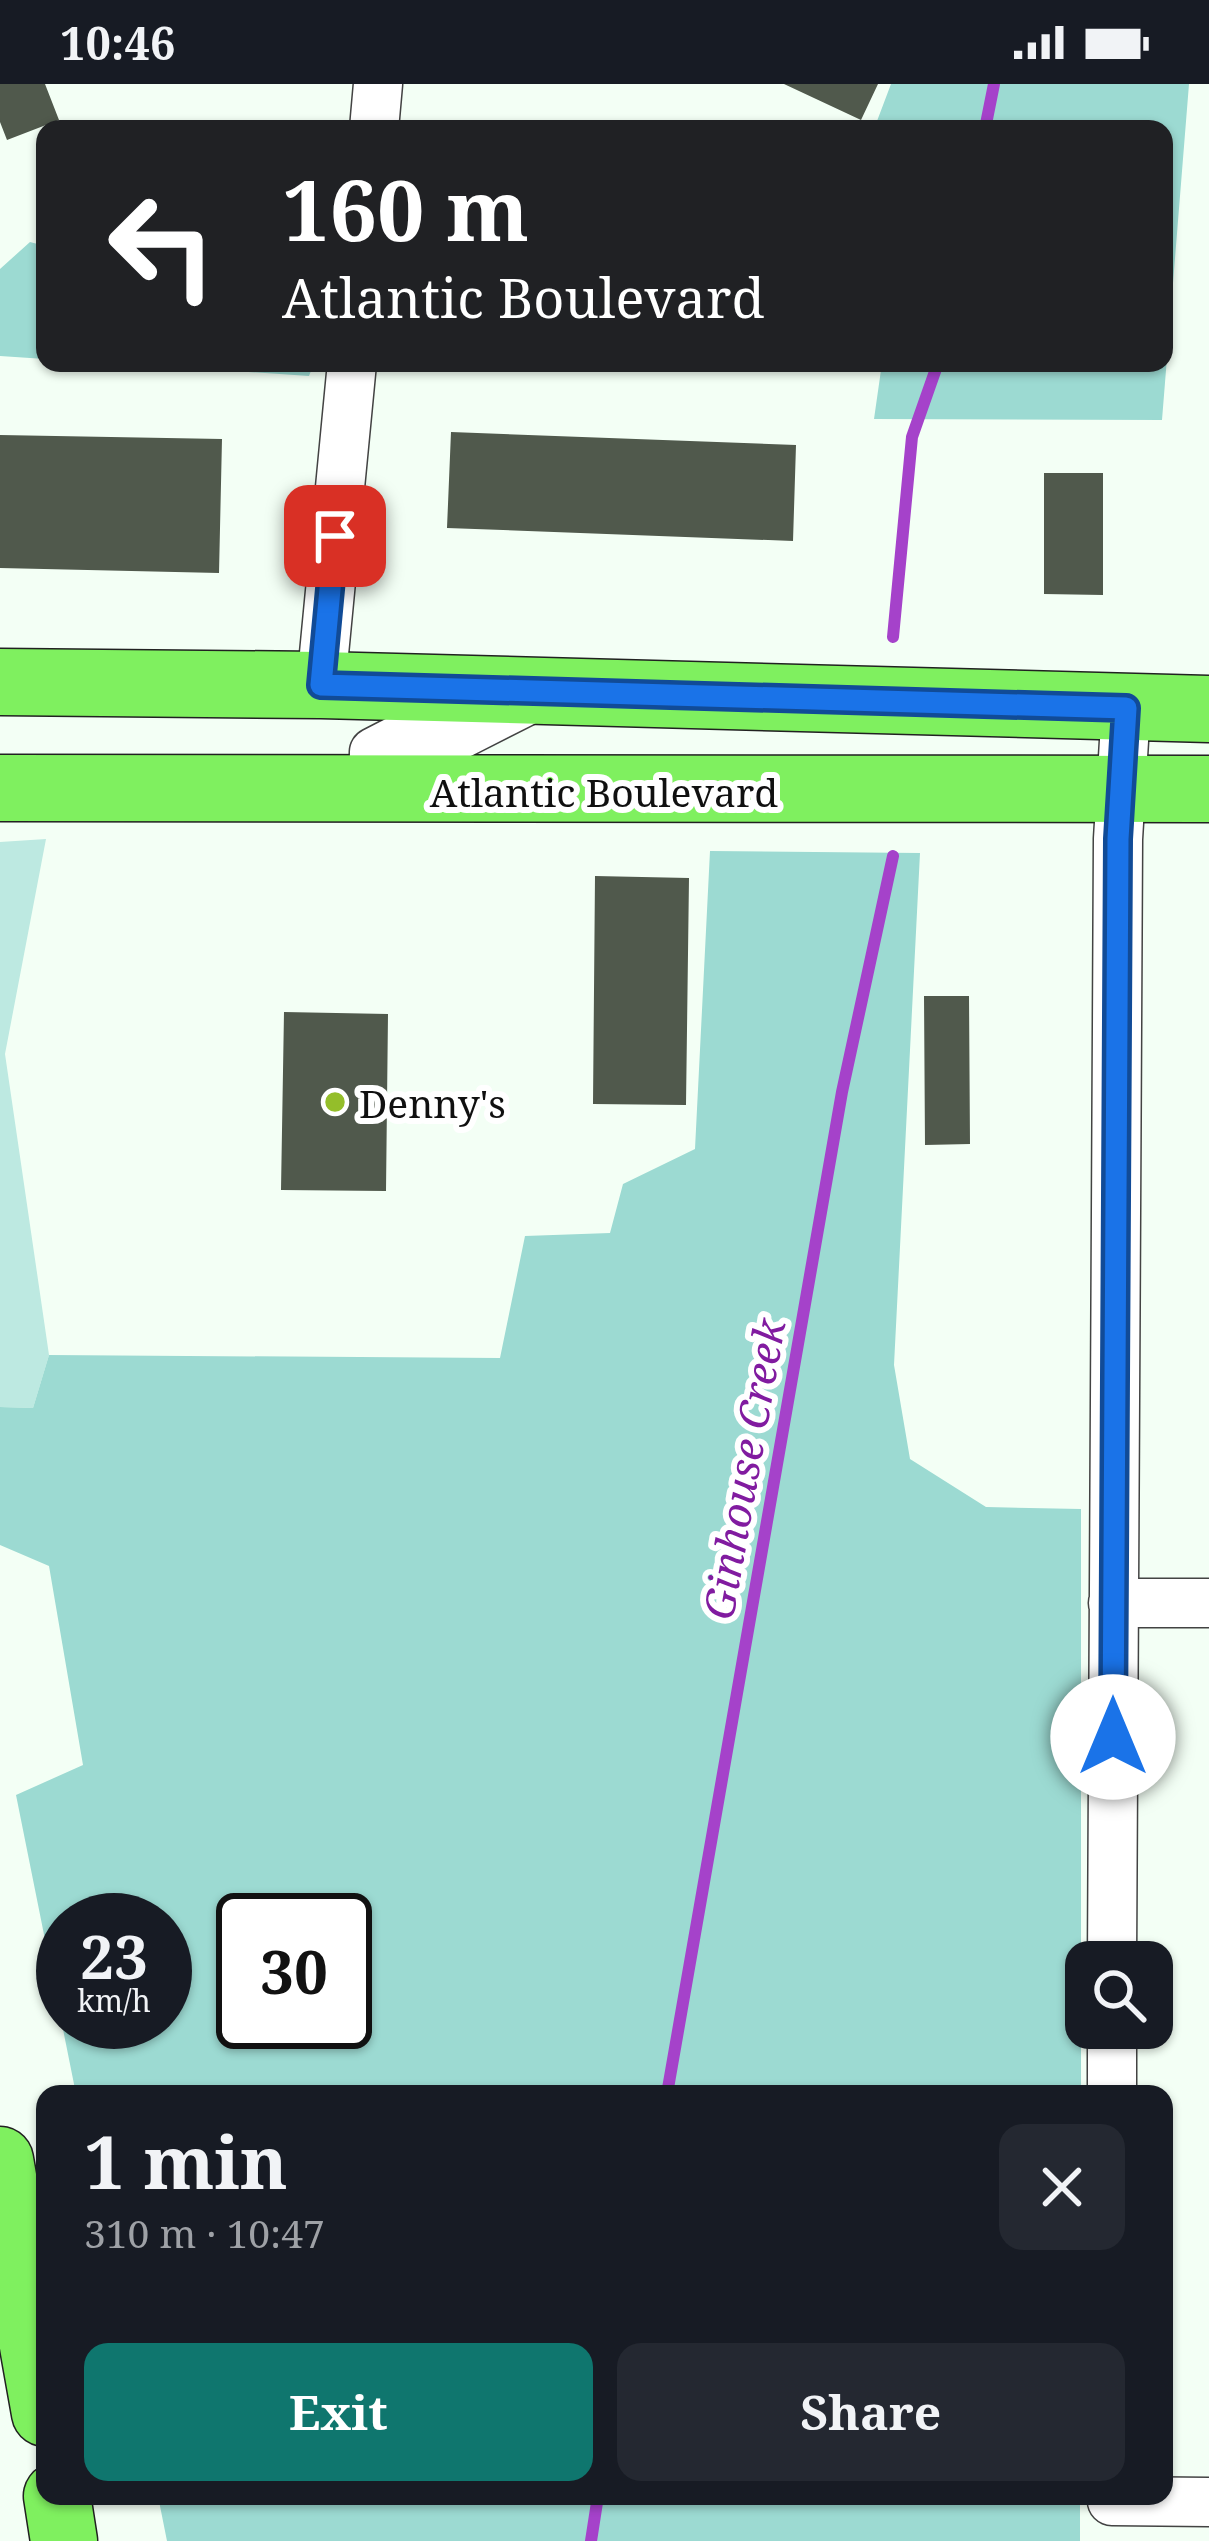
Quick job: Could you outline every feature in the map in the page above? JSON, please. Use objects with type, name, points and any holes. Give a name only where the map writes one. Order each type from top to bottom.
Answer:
[{"type":"highway","points":[[0,682],[321,685],[1209,709]]},
{"type":"highway","name":"Atlantic Boulevard","points":[[3,789],[1209,789]]},
{"type":"highway","points":[[0,2160],[36,2362]]},
{"type":"highway","points":[[58,2505],[64,2541]]},
{"type":"street","points":[[375,120],[378,84]]},
{"type":"street","points":[[321,685],[351,372]]},
{"type":"street","points":[[373,790],[374,752],[406,735],[460,734],[544,692]]},
{"type":"street","points":[[1112,1941],[1121,790],[1126,708]]},
{"type":"street","points":[[1113,1603],[1209,1603]]},
{"type":"street","points":[[1112,2049],[1112,2085]]},
{"type":"street","points":[[1112,2513],[1209,2501]]},
{"type":"shaded area","points":[[891,84],[1189,84],[1173,283],[1173,120],[877,120]]},
{"type":"shaded area","points":[[30,242],[36,244],[36,358],[0,356],[0,269]]},
{"type":"shaded area","points":[[248,372],[311,372],[309,376]]},
{"type":"shaded area","points":[[881,372],[1166,372],[1162,420],[874,419]]},
{"type":"shaded area","points":[[46,839],[5,1054],[49,1355],[33,1408],[0,1407],[0,842]]},
{"type":"shaded area","points":[[710,851],[920,853],[894,1365],[910,1459],[986,1507],[1081,1509],[1081,1941],[1065,1941],[1065,2049],[1081,2049],[1081,2085],[74,2085],[67,2049],[192,2049],[192,1893],[36,1895],[16,1795],[83,1765],[49,1566],[0,1545],[0,1407],[33,1408],[49,1355],[500,1358],[525,1236],[610,1233],[623,1184],[695,1149]]},
{"type":"shaded area","points":[[160,2505],[1080,2505],[1080,2541],[167,2541]]},
{"type":"building","points":[[0,84],[45,84],[59,120],[36,120],[36,129],[7,140],[0,122]]},
{"type":"building","points":[[784,84],[878,84],[861,120]]},
{"type":"building","points":[[451,432],[796,445],[793,541],[447,528]]},
{"type":"building","points":[[0,435],[222,439],[219,573],[0,568]]},
{"type":"building","points":[[1044,473],[1103,473],[1103,595],[1044,594]]},
{"type":"building","points":[[595,876],[689,878],[686,1105],[593,1104]]},
{"type":"building","points":[[924,996],[969,996],[970,1144],[925,1145]]},
{"type":"building","name":"Denny's","points":[[284,1012],[388,1014],[386,1191],[281,1190]]},
{"type":"waterway","name":"Ginhouse Creek","points":[[987,120],[994,84]]},
{"type":"waterway","name":"Ginhouse Creek","points":[[893,637],[912,437],[935,372]]},
{"type":"waterway","name":"Ginhouse Creek","points":[[669,2085],[842,1092],[893,856]]},
{"type":"waterway","name":"Ginhouse Creek","points":[[591,2541],[597,2505]]},
{"type":"place","name":"Denny's","points":[[335,1102]]},
{"type":"route","points":[[335,536],[321,685],[1126,708],[1118,839],[1113,1737]]}]
